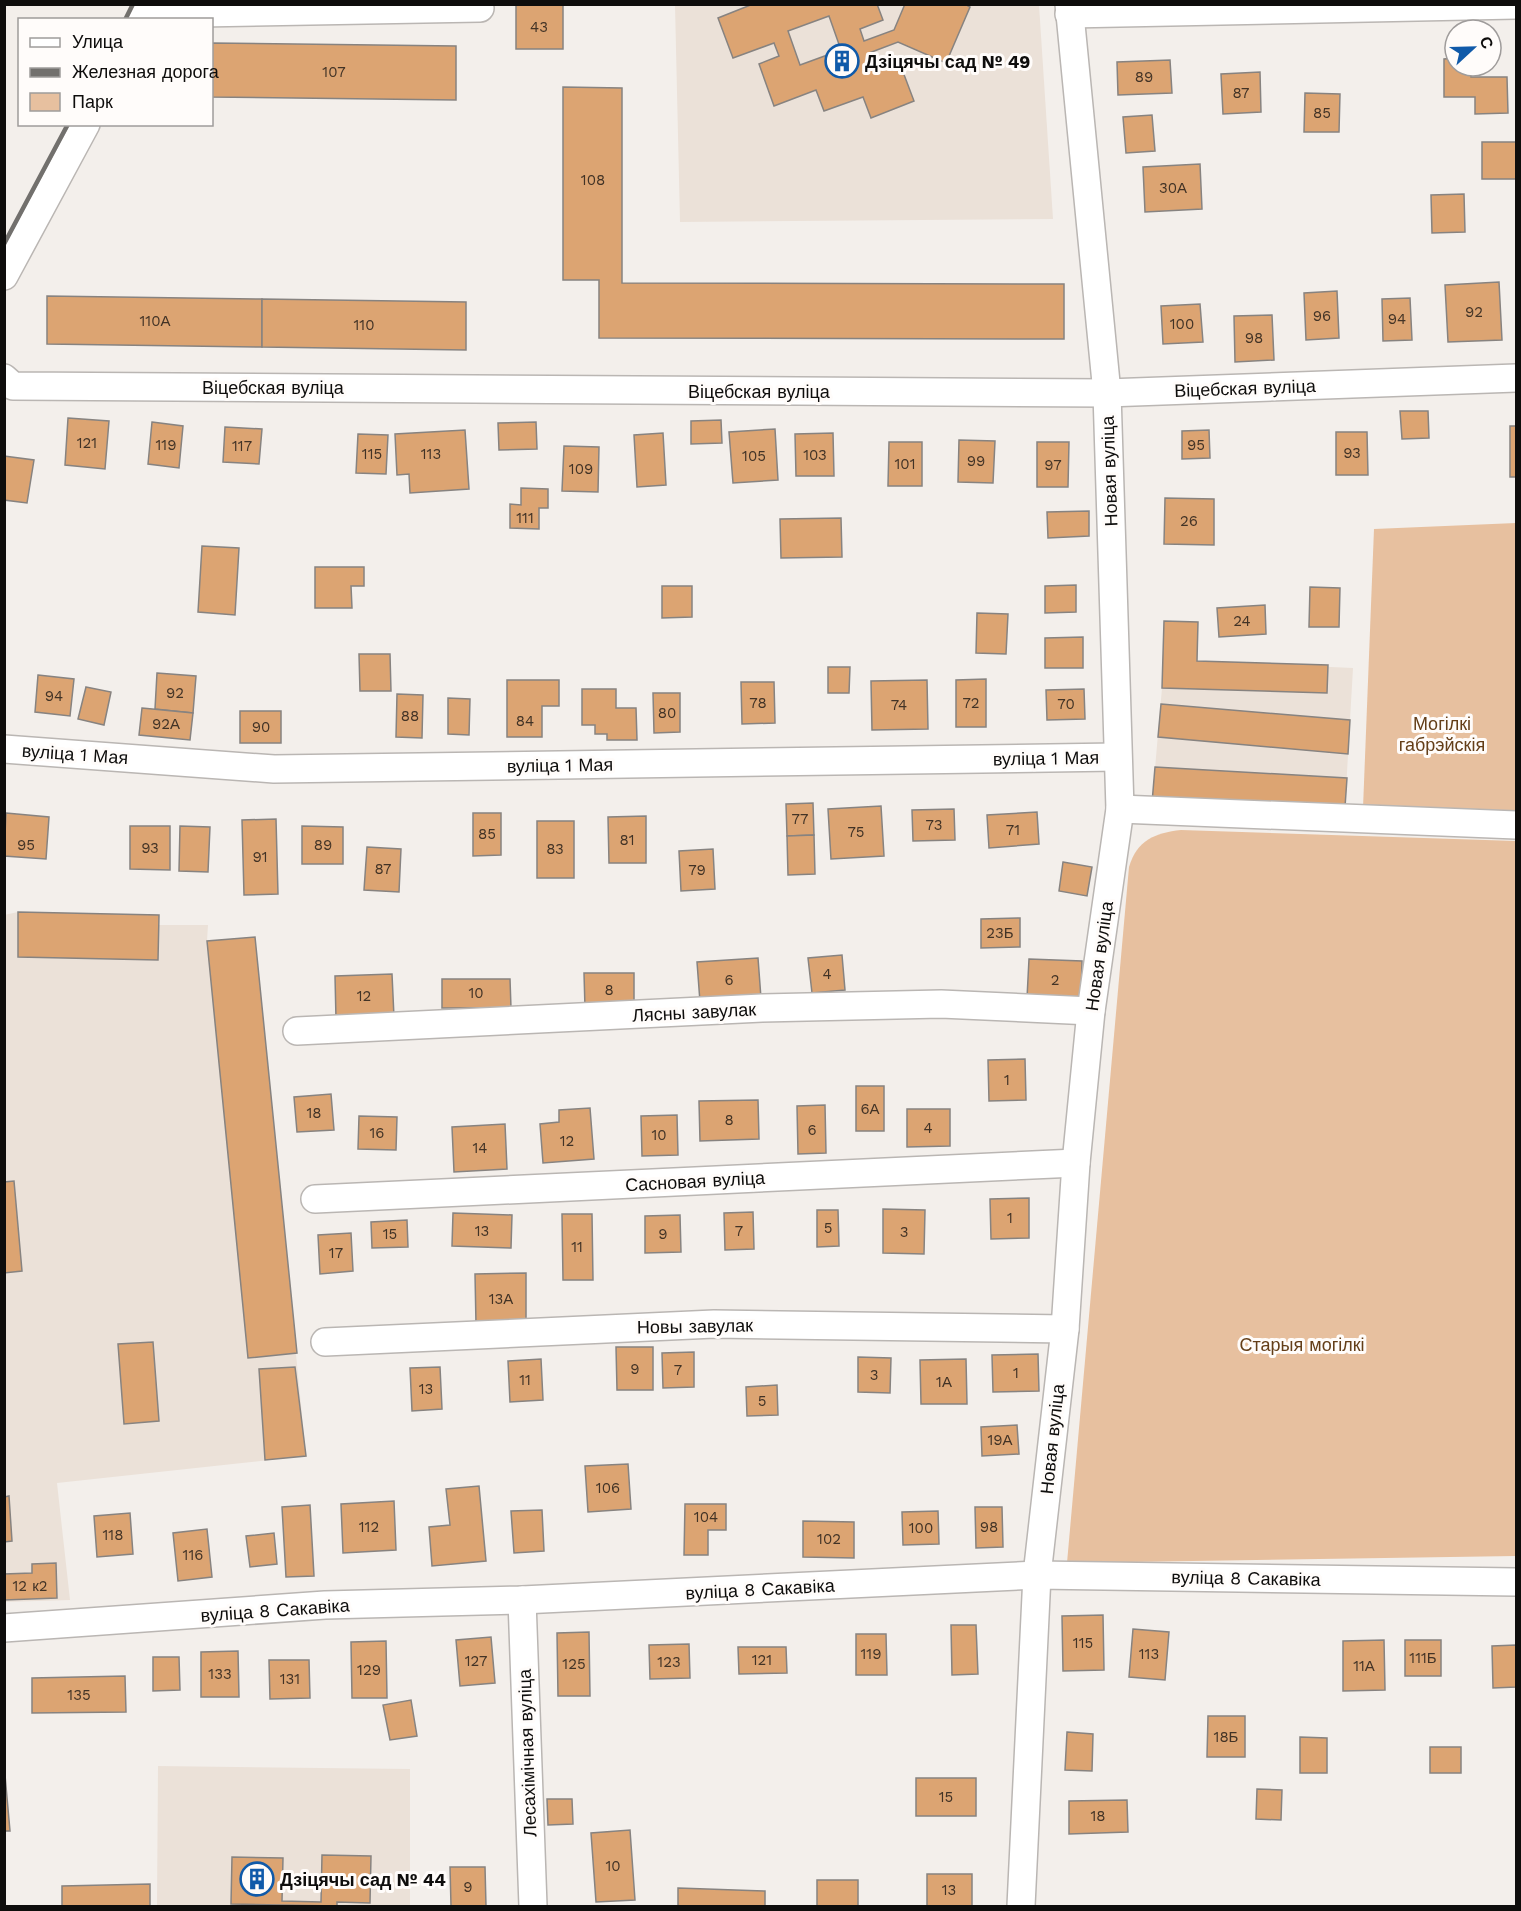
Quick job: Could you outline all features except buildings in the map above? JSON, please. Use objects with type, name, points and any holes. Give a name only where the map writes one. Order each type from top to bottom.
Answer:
[{"type":"street","points":[[1069,9],[1516,5]]},
{"type":"street","points":[[144,17],[480,8]]},
{"type":"street","name":"Новая вуліца","points":[[1021,1906],[1037,1575],[1065,1329],[1076,1163],[1091,1011],[1120,809],[1107,393],[1069,9]]},
{"type":"street","points":[[4,276],[85,126]]},
{"type":"street","name":"Віцебская вуліца","points":[[4,378],[14,386],[1107,393],[1516,378]]},
{"type":"street","name":"вуліца 1 Мая","points":[[4,749],[274,769],[1117,757]]},
{"type":"street","points":[[1120,809],[1516,825]]},
{"type":"street","name":"Лясны завулак","points":[[297,1031],[762,1008],[941,1004],[1091,1011]]},
{"type":"street","name":"Сасновая вуліца","points":[[315,1199],[1076,1163]]},
{"type":"street","name":"Новы завулак","points":[[325,1342],[714,1324],[1065,1329]]},
{"type":"street","name":"вуліца 8 Сакавіка","points":[[4,1628],[325,1605],[522,1600],[1037,1575],[1516,1582]]},
{"type":"street","name":"Лесахімічная вуліца","points":[[522,1600],[533,1906]]},
{"type":"shaded area","points":[[675,5],[1039,5],[1053,219],[680,222]]},
{"type":"shaded area","points":[[1164,621],[1198,622],[1197,661],[1353,668],[1345,807],[1152,803],[1162,688]]},
{"type":"shaded area","points":[[18,912],[159,925],[208,925],[207,941],[255,937],[306,1456],[57,1483],[70,1600],[5,1602],[4,915]]},
{"type":"shaded area","points":[[158,1766],[410,1769],[410,1906],[157,1906]]},
{"type":"green space","name":"Могілкі габрэйскія","points":[[1516,523],[1516,812],[1363,808],[1374,529]]},
{"type":"green space","name":"Старыя могілкі","points":[[1181,830],[1516,841],[1516,1556],[1067,1563],[1129,867],[1132,858],[1142,844],[1163,833]]},
{"type":"railway","points":[[126,18],[133,4]]},
{"type":"railway","points":[[4,244],[67,126]]},
{"type":"place","name":"Дзіцячы сад № 49","points":[[842,61]]},
{"type":"place","name":"Дзіцячы сад № 44","points":[[257,1879]]}]
